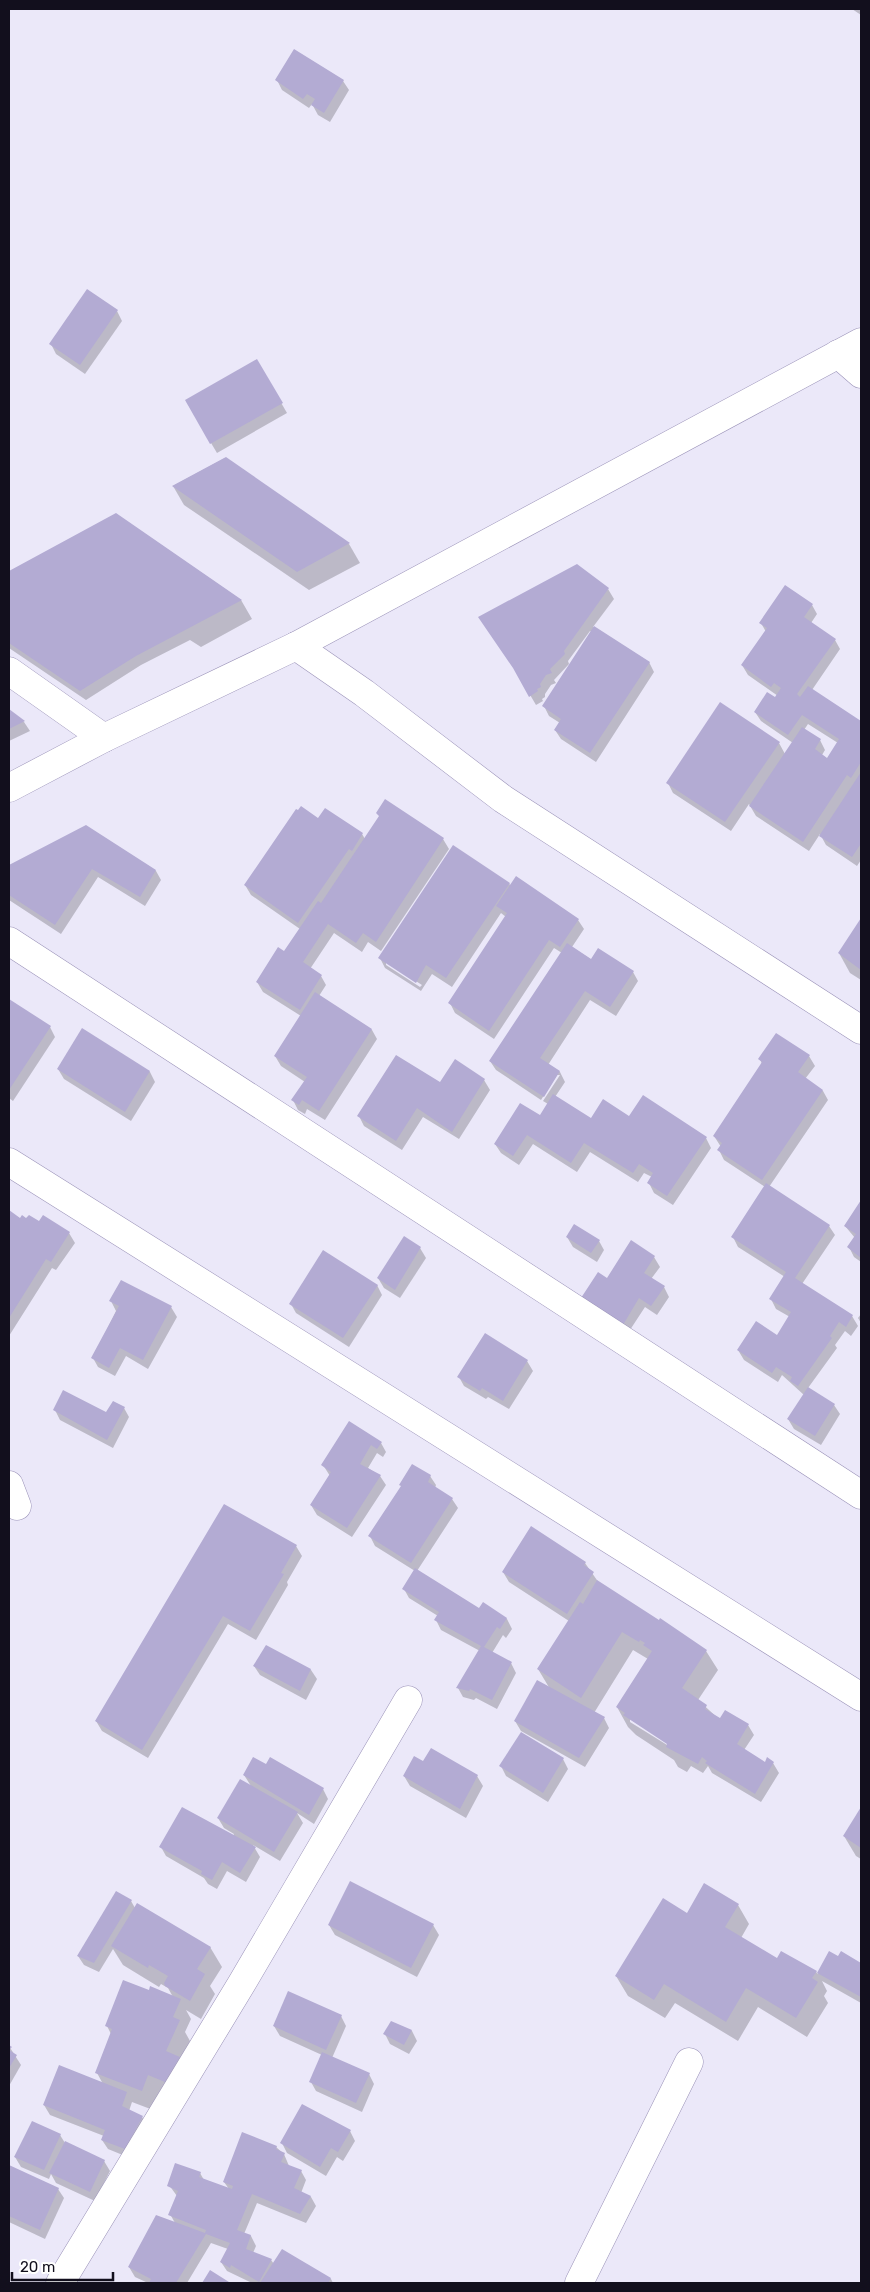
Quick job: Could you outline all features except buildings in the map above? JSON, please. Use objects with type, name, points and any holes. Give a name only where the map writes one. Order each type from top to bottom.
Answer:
[{"type":"street","points":[[9,788],[104,738],[296,646],[861,342]]},
{"type":"street","points":[[838,354],[861,374]]},
{"type":"street","points":[[296,646],[364,693],[503,799],[861,1030]]},
{"type":"street","points":[[9,671],[104,738]]},
{"type":"street","points":[[9,941],[861,1494]]},
{"type":"street","points":[[9,1162],[861,1697]]},
{"type":"street","points":[[60,2283],[242,1983],[408,1700]]},
{"type":"street","points":[[579,2283],[689,2062]]}]
